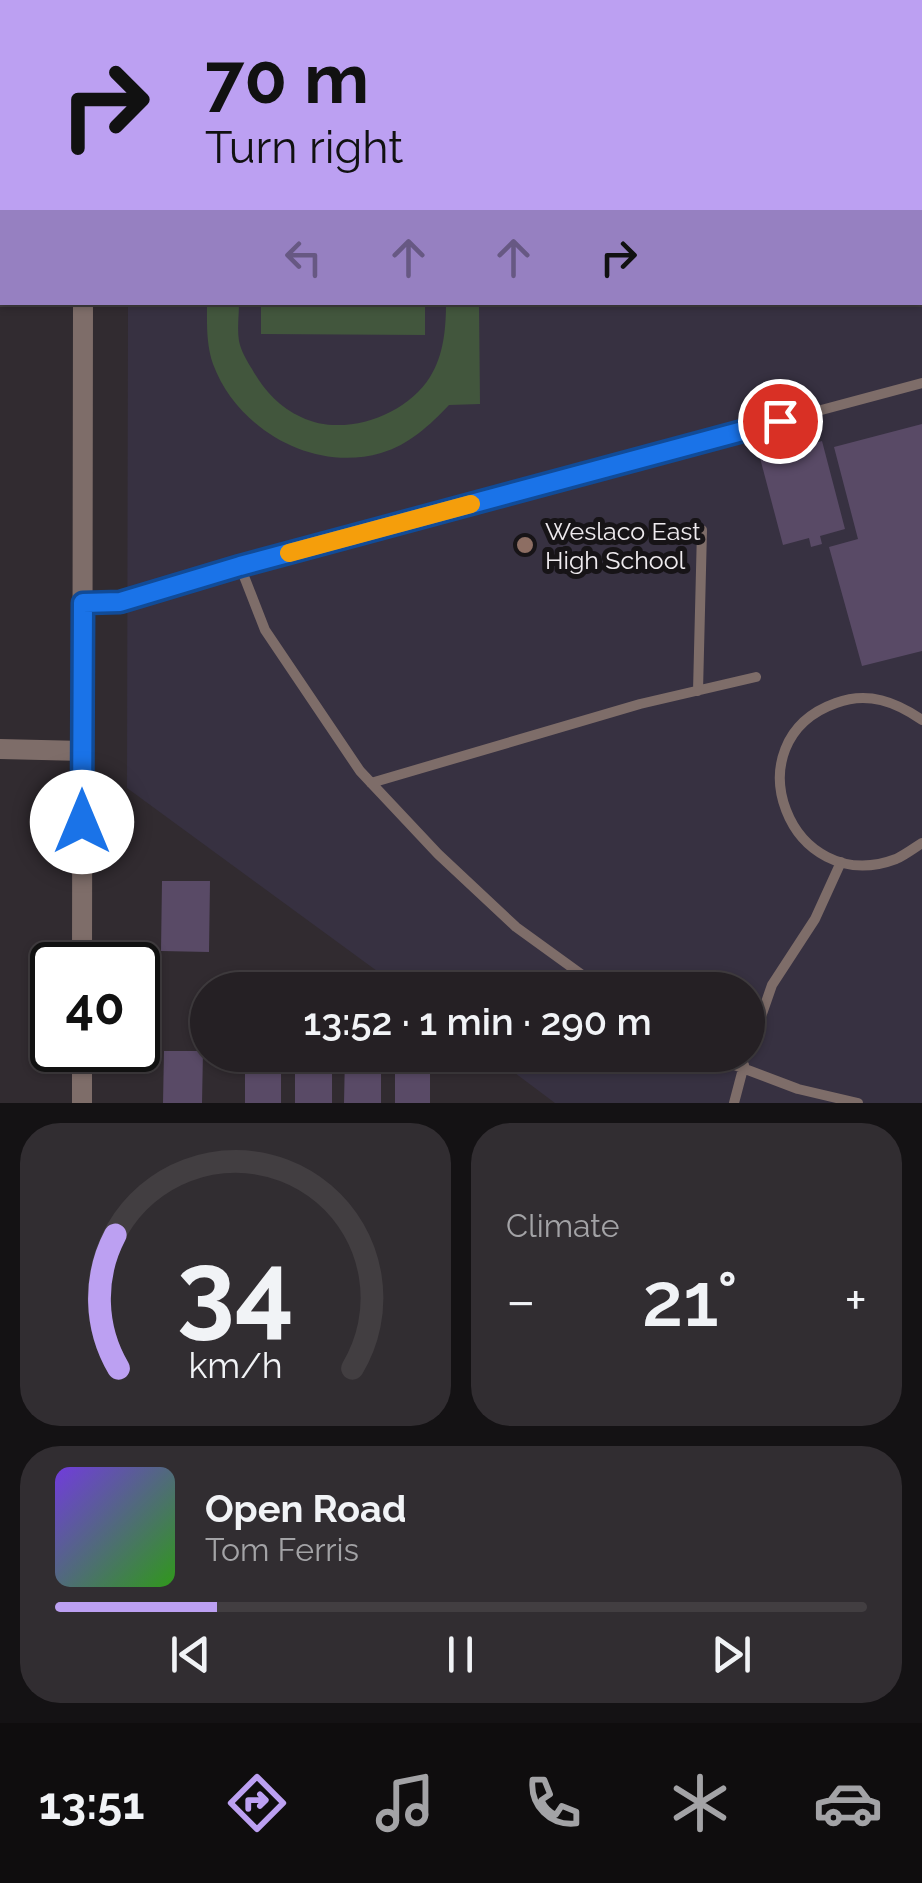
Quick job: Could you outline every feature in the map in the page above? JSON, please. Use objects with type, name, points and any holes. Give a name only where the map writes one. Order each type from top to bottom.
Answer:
[{"type":"street","points":[[82,942],[83,305]]},
{"type":"street","points":[[0,749],[82,751]]},
{"type":"street","points":[[82,1072],[82,1103]]},
{"type":"lane","points":[[83,603],[120,602],[922,382]]},
{"type":"lane","points":[[698,691],[702,530]]},
{"type":"lane","points":[[240,566],[265,630],[360,771],[438,854],[516,927],[578,972]]},
{"type":"lane","points":[[371,782],[640,704],[756,677]]},
{"type":"lane","points":[[922,720],[901,706],[876,698],[848,698],[823,708],[802,724],[786,746],[779,775],[782,804],[794,830],[815,850],[841,862],[870,866],[898,858],[922,843]]},
{"type":"lane","points":[[765,1004],[772,985],[814,919],[841,862]]},
{"type":"lane","points":[[734,1103],[742,1072]]},
{"type":"lane","points":[[753,1072],[798,1089],[858,1103]]},
{"type":"shaded area","name":"Weslaco East High School","points":[[128,305],[922,305],[922,1103],[555,1103],[514,1072],[765,1072],[765,972],[378,972],[127,788]]},
{"type":"green space","points":[[207,305],[239,305],[241,348],[272,397],[301,417],[318,423],[354,424],[406,403],[430,377],[441,350],[446,305],[479,305],[480,404],[449,405],[410,440],[381,453],[355,458],[304,451],[259,426],[240,408],[213,364]]},
{"type":"green space","points":[[261,305],[425,305],[425,335],[261,334]]},
{"type":"building","points":[[922,424],[922,651],[862,666],[829,547],[858,539],[834,447]]},
{"type":"building","points":[[822,441],[845,529],[820,536],[822,544],[811,547],[809,538],[783,545],[760,458]]},
{"type":"building","points":[[162,881],[210,881],[209,952],[161,951]]},
{"type":"building","points":[[164,1051],[190,1051],[190,1072],[203,1072],[202,1103],[163,1103]]},
{"type":"building","points":[[245,1072],[281,1072],[281,1103],[245,1103]]},
{"type":"building","points":[[295,1072],[332,1072],[332,1103],[295,1103]]},
{"type":"building","points":[[345,1072],[381,1072],[381,1103],[344,1103]]},
{"type":"building","points":[[395,1072],[430,1072],[430,1103],[395,1103]]},
{"type":"slow traffic","points":[[289,553],[471,504]]},
{"type":"place","name":"Weslaco East High School","points":[[525,545]]},
{"type":"route","points":[[82,822],[83,603],[120,602],[780,421]]}]
